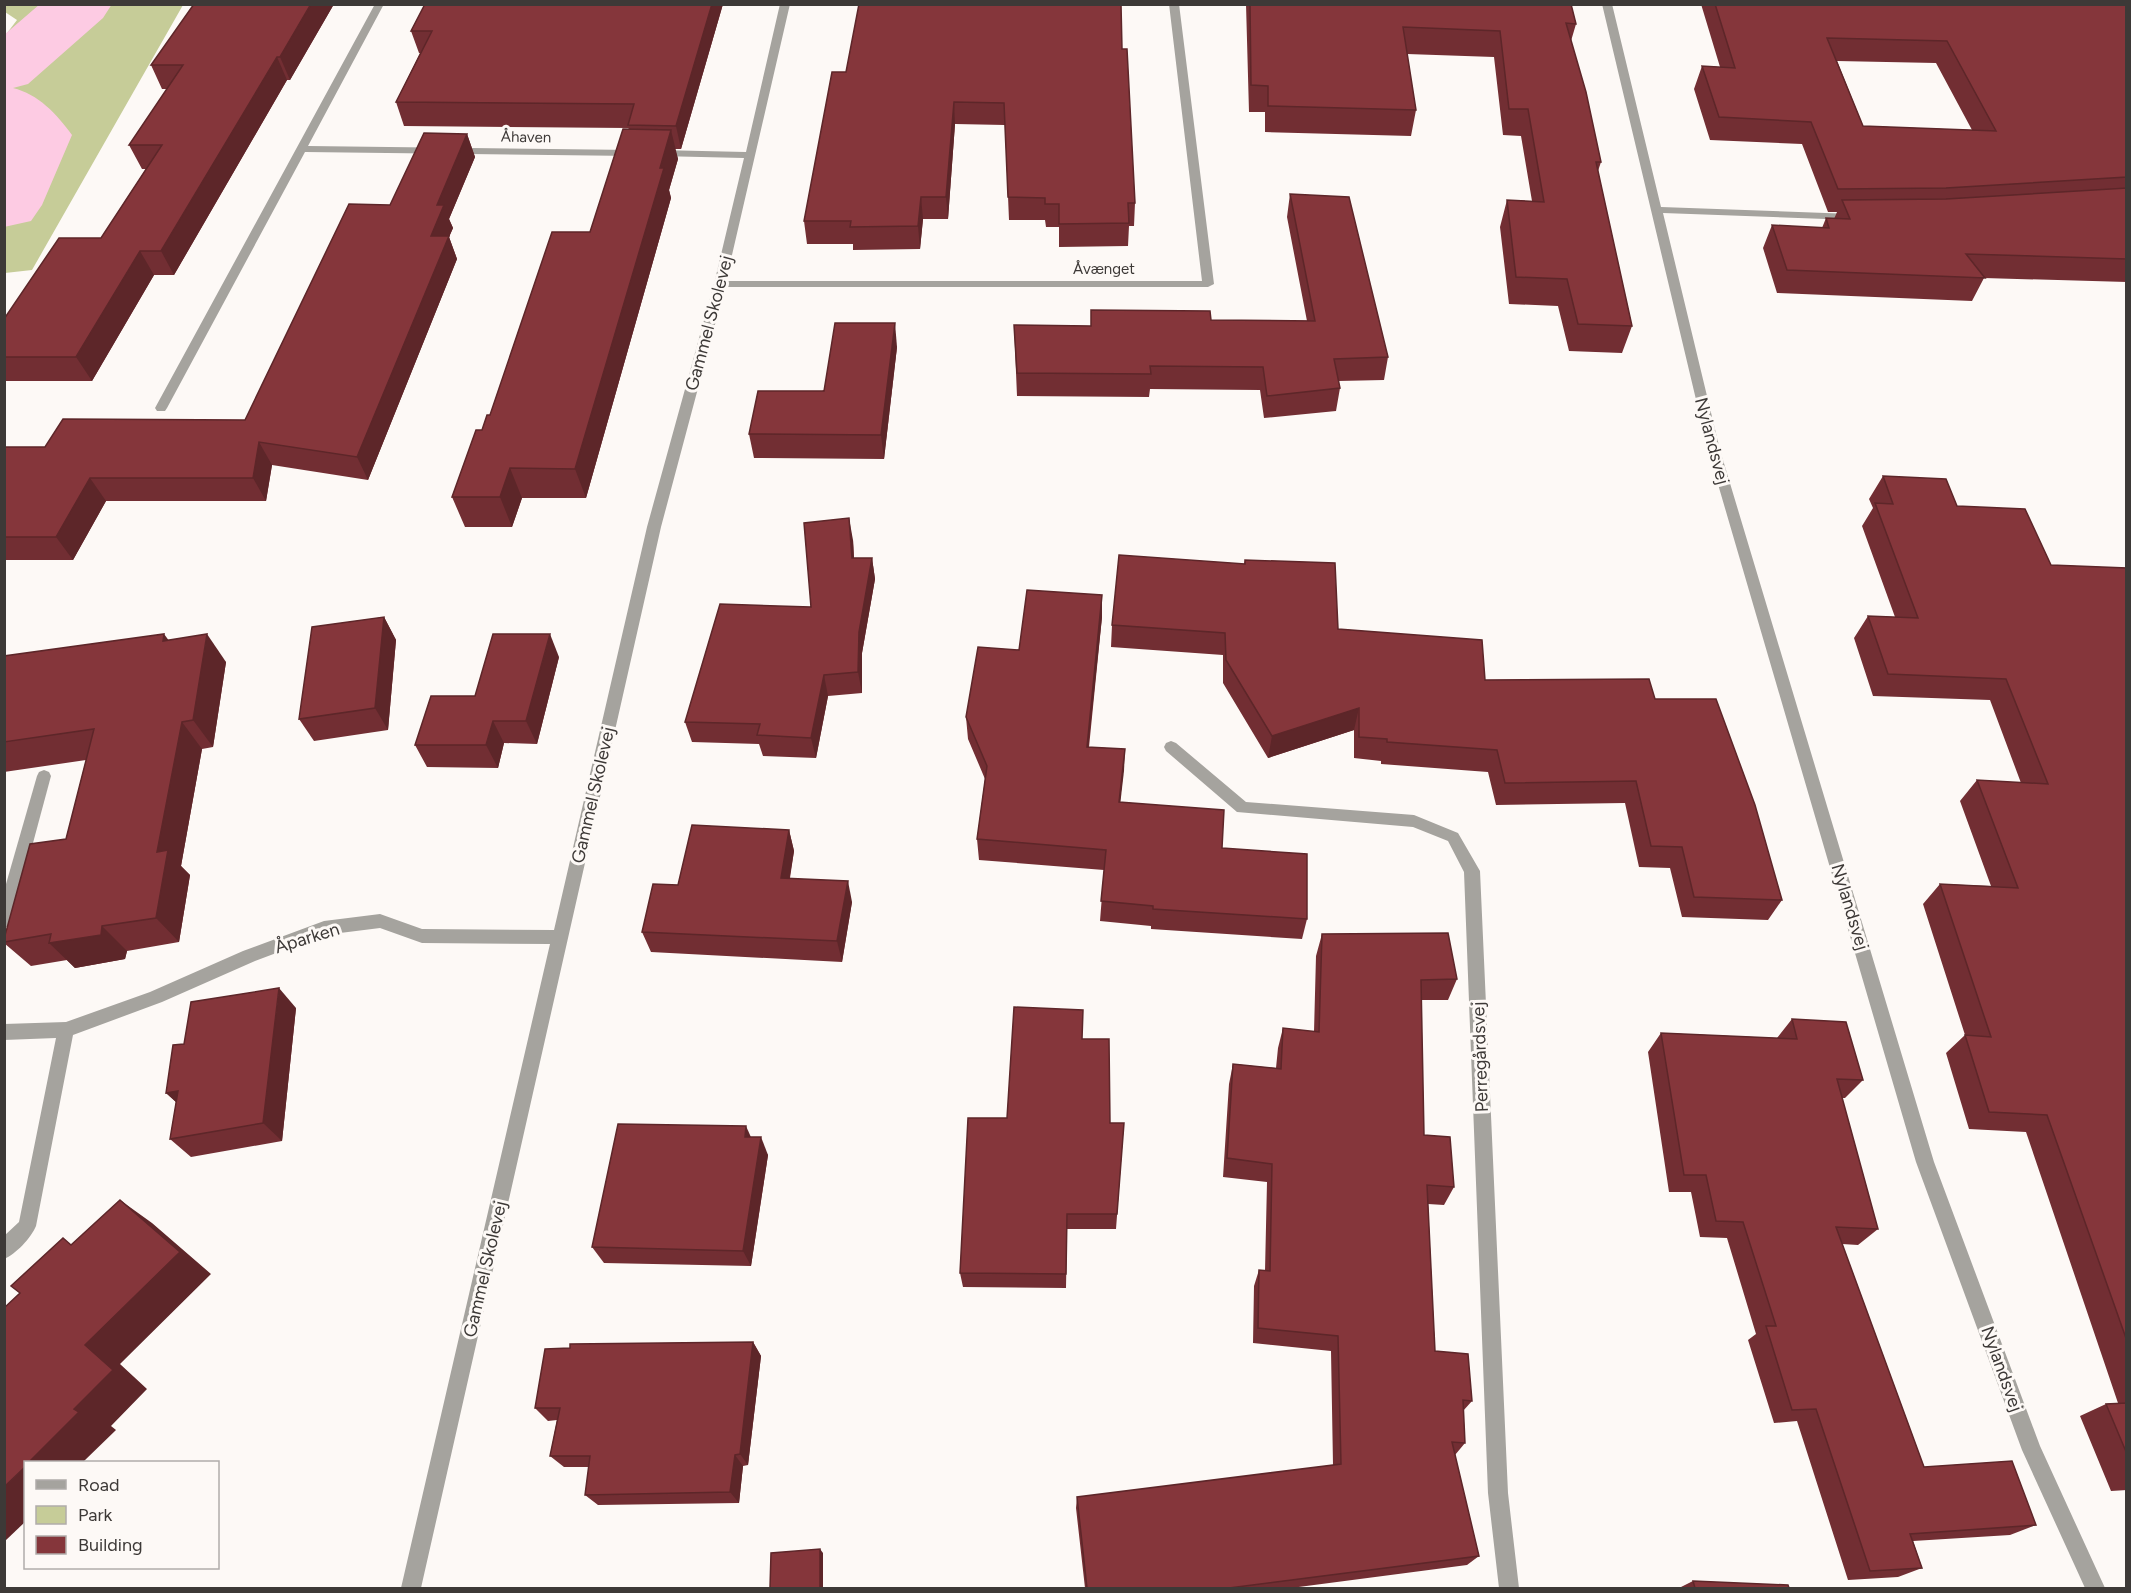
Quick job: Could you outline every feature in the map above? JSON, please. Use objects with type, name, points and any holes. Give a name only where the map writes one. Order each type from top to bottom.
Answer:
[{"type":"street","points":[[161,408],[380,4]]},
{"type":"street","name":"Gammel Skolevej","points":[[411,1588],[654,527],[720,284],[785,4]]},
{"type":"street","name":"Åvænget","points":[[720,284],[1208,284],[1174,4]]},
{"type":"street","name":"Nylandsvej","points":[[1606,4],[1714,450],[1925,1162],[2032,1450],[2095,1588]]},
{"type":"street","name":"Åhaven","points":[[301,149],[750,155]]},
{"type":"street","points":[[1655,210],[1868,217]]},
{"type":"street","name":"Perregårdsvej","points":[[1171,747],[1242,808],[1414,821],[1454,837],[1472,871],[1498,1493],[1509,1588]]},
{"type":"street","points":[[4,921],[44,776]]},
{"type":"street","name":"Åparken","points":[[4,1032],[66,1030],[156,997],[249,956],[324,928],[380,921],[422,936],[561,937]]},
{"type":"street","points":[[4,1250],[27,1226],[66,1030]]},
{"type":"green space","points":[[5,4],[183,5],[32,270],[5,273],[4,37],[17,20],[5,12]]},
{"type":"building","points":[[194,4],[311,4],[161,251],[140,251],[76,357],[4,357],[4,319],[59,238],[101,238],[162,145],[129,145],[183,65],[151,65]]},
{"type":"building","points":[[425,4],[712,4],[676,126],[628,125],[634,104],[396,102],[432,31],[411,31]]},
{"type":"building","points":[[859,4],[1121,4],[1122,49],[1127,49],[1135,203],[1128,203],[1129,223],[1059,224],[1059,204],[1045,204],[1045,198],[1008,197],[1004,103],[954,102],[946,197],[921,197],[918,226],[850,227],[851,221],[804,221],[832,72],[846,72]]},
{"type":"building","points":[[1250,4],[1571,4],[1576,24],[1566,23],[1586,92],[1601,162],[1596,162],[1632,326],[1578,324],[1567,279],[1516,277],[1507,200],[1544,202],[1528,109],[1509,109],[1500,31],[1403,27],[1416,110],[1268,106],[1268,86],[1251,85]]},
{"type":"building","points":[[1715,4],[2127,4],[2127,177],[1946,188],[1838,189],[1811,122],[1719,117],[1702,66],[1735,68]],"holes":[[[1827,38],[1947,41],[1996,131],[1863,126]]]},
{"type":"building","points":[[623,129],[671,130],[660,168],[664,168],[575,469],[510,468],[500,497],[452,497],[476,430],[482,430],[487,415],[490,415],[552,232],[590,232]]},
{"type":"building","points":[[424,133],[467,134],[437,205],[444,205],[431,236],[449,236],[357,457],[259,442],[253,478],[90,478],[56,537],[4,537],[4,447],[45,447],[63,419],[245,420],[349,204],[390,205]]},
{"type":"building","points":[[2127,188],[2127,259],[1966,254],[1985,278],[1787,270],[1772,225],[1829,228],[1826,218],[1850,219],[1842,200],[1946,199]]},
{"type":"building","points":[[1290,194],[1349,197],[1388,357],[1334,359],[1340,388],[1267,396],[1263,367],[1150,366],[1151,374],[1017,373],[1014,325],[1091,326],[1091,310],[1210,311],[1211,320],[1315,321]]},
{"type":"building","points":[[835,323],[895,323],[881,435],[749,434],[758,391],[824,391]]},
{"type":"building","points":[[1883,476],[1946,479],[1957,506],[2025,509],[2051,565],[2127,568],[2127,1341],[2047,1115],[1989,1112],[1965,1035],[1991,1037],[1940,884],[2018,888],[1977,780],[2048,784],[2006,679],[1888,674],[1868,616],[1918,618],[1875,503],[1893,504]]},
{"type":"building","points":[[849,518],[852,558],[872,558],[859,632],[858,672],[824,675],[811,738],[757,735],[760,724],[685,722],[720,604],[811,607],[804,523]]},
{"type":"building","points":[[1119,555],[1245,564],[1245,560],[1335,563],[1338,629],[1482,640],[1485,680],[1649,679],[1655,699],[1716,699],[1755,805],[1782,900],[1694,897],[1682,847],[1651,846],[1636,781],[1505,783],[1497,750],[1387,742],[1387,739],[1359,737],[1359,708],[1272,736],[1226,660],[1225,633],[1112,625]]},
{"type":"building","points":[[1027,590],[1102,595],[1087,747],[1125,749],[1119,802],[1224,810],[1222,848],[1307,854],[1307,919],[1153,909],[1153,906],[1101,901],[1106,850],[977,839],[987,766],[966,717],[978,647],[1019,650]]},
{"type":"building","points":[[384,617],[375,708],[299,719],[312,627]]},
{"type":"building","points":[[164,634],[163,641],[207,634],[193,720],[182,722],[157,852],[168,850],[156,918],[102,926],[101,935],[49,943],[51,934],[4,942],[30,844],[66,839],[94,729],[4,742],[4,656]]},
{"type":"building","points":[[493,634],[550,634],[526,721],[493,721],[486,745],[415,745],[431,696],[475,696]]},
{"type":"building","points":[[692,825],[789,830],[781,878],[848,881],[837,941],[642,932],[653,884],[678,885]]},
{"type":"building","points":[[1448,933],[1457,979],[1421,980],[1424,1135],[1450,1137],[1454,1187],[1427,1185],[1435,1351],[1468,1354],[1472,1401],[1463,1400],[1465,1443],[1452,1442],[1479,1556],[1229,1588],[1087,1588],[1077,1497],[1341,1464],[1338,1336],[1258,1328],[1259,1270],[1270,1271],[1272,1164],[1227,1158],[1233,1064],[1281,1069],[1283,1028],[1319,1032],[1322,934]]},
{"type":"building","points":[[279,988],[263,1123],[170,1139],[178,1091],[166,1093],[173,1045],[184,1044],[191,1002]]},
{"type":"building","points":[[1014,1007],[1083,1010],[1082,1039],[1109,1039],[1110,1123],[1124,1123],[1117,1214],[1067,1214],[1066,1274],[960,1273],[968,1118],[1007,1118]]},
{"type":"building","points":[[1792,1019],[1846,1022],[1863,1080],[1837,1079],[1878,1229],[1836,1227],[1924,1467],[2012,1461],[2036,1525],[1910,1534],[1922,1568],[1870,1571],[1816,1409],[1792,1410],[1766,1326],[1776,1326],[1743,1222],[1716,1221],[1706,1175],[1684,1175],[1661,1033],[1797,1039]]},
{"type":"building","points":[[618,1124],[746,1126],[745,1137],[761,1137],[743,1251],[592,1247]]},
{"type":"building","points":[[120,1200],[180,1252],[85,1345],[113,1370],[74,1409],[79,1412],[30,1461],[24,1461],[24,1468],[4,1487],[4,1308],[20,1293],[11,1286],[63,1238],[71,1245]]},
{"type":"building","points":[[753,1342],[740,1454],[735,1455],[730,1492],[585,1495],[590,1456],[550,1456],[560,1408],[535,1408],[545,1349],[570,1348],[570,1344]]},
{"type":"building","points":[[2127,1403],[2127,1454],[2106,1404]]},
{"type":"building","points":[[820,1549],[820,1588],[770,1588],[771,1553]]},
{"type":"building","points":[[1693,1581],[1788,1585],[1789,1588],[1695,1588]]},
{"type":"waterway","points":[[4,70],[80,4]]},
{"type":"waterway","points":[[4,107],[36,135],[4,205]]}]
